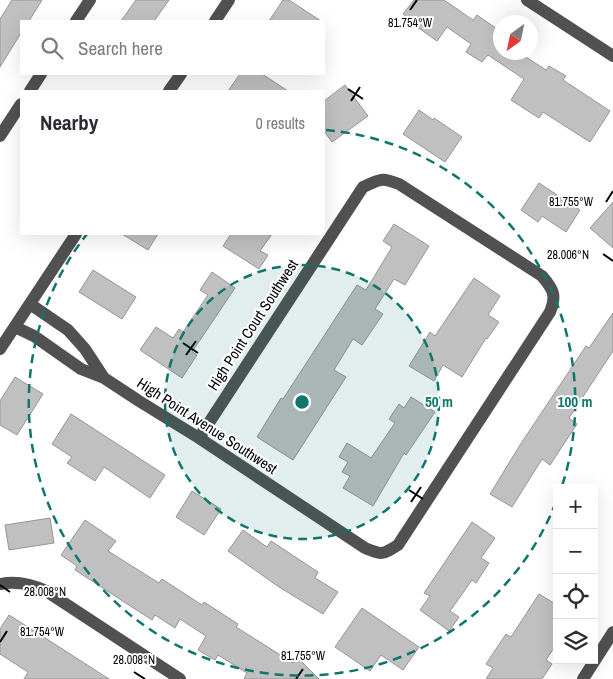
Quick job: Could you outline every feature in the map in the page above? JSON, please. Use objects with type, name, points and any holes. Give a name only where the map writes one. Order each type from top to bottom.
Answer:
[{"type":"street","points":[[77,20],[90,0]]},
{"type":"street","points":[[216,20],[229,0]]},
{"type":"street","points":[[527,0],[613,56]]},
{"type":"street","points":[[31,90],[40,75]]},
{"type":"street","points":[[170,90],[180,75]]},
{"type":"street","points":[[0,136],[20,106]]},
{"type":"street","name":"High Point Court Southwest","points":[[199,438],[363,187],[380,179],[386,179],[399,184],[542,276],[552,287],[554,303],[550,312],[398,545],[380,554]]},
{"type":"street","points":[[0,349],[75,235]]},
{"type":"street","points":[[30,304],[68,330],[85,348],[104,378]]},
{"type":"street","name":"High Point Avenue Southwest","points":[[15,327],[34,336],[82,369],[104,378],[139,402],[199,438],[365,548],[380,554]]},
{"type":"street","points":[[0,584],[10,582],[36,586],[46,591],[180,679]]},
{"type":"street","points":[[583,679],[613,632]]},
{"type":"building","points":[[12,0],[42,0],[30,20],[20,20],[20,35],[0,67],[0,19]]},
{"type":"building","points":[[136,0],[169,0],[155,20],[122,20]]},
{"type":"building","points":[[283,0],[289,0],[319,20],[270,20]]},
{"type":"building","points":[[414,0],[444,0],[473,20],[477,15],[493,26],[493,58],[488,55],[482,62],[466,52],[471,44],[447,27],[437,41],[413,24],[414,22],[403,14]]},
{"type":"building","points":[[496,60],[530,60],[546,70],[549,66],[566,76],[563,80],[610,111],[590,142],[543,112],[539,118],[511,100],[524,79]]},
{"type":"building","points":[[239,75],[264,75],[286,90],[229,90]]},
{"type":"building","points":[[345,85],[368,116],[332,142],[325,132],[325,100]]},
{"type":"building","points":[[419,110],[462,137],[445,162],[403,134]]},
{"type":"building","points":[[539,183],[580,210],[566,232],[542,216],[538,222],[521,210]]},
{"type":"building","points":[[613,202],[613,248],[590,228]]},
{"type":"building","points":[[394,224],[429,246],[405,285],[394,279],[375,309],[383,314],[362,345],[353,339],[334,370],[346,377],[293,460],[257,437],[357,285],[366,290],[392,247],[383,241]]},
{"type":"building","points":[[124,235],[157,235],[148,250]]},
{"type":"building","points":[[230,235],[271,235],[260,251],[268,255],[259,269],[223,246]]},
{"type":"building","points":[[93,270],[136,297],[122,319],[79,292]]},
{"type":"building","points":[[212,272],[235,288],[192,352],[197,355],[182,378],[140,350],[156,327],[173,338],[179,329],[183,332],[208,295],[200,290]]},
{"type":"building","points":[[474,278],[500,296],[488,315],[499,322],[486,338],[462,377],[443,365],[434,381],[409,366],[430,332],[435,336]]},
{"type":"building","points":[[613,313],[613,351],[569,418],[577,424],[550,465],[542,459],[512,507],[490,494],[586,346],[589,348]]},
{"type":"building","points":[[15,377],[43,394],[17,435],[0,425],[0,401]]},
{"type":"building","points":[[411,397],[435,412],[406,455],[404,453],[373,506],[343,488],[350,476],[342,472],[348,462],[339,457],[347,443],[371,458],[395,423],[389,419],[399,404],[404,408]]},
{"type":"building","points":[[71,414],[165,475],[150,498],[104,467],[95,481],[67,463],[72,457],[52,444]]},
{"type":"building","points":[[192,491],[221,509],[204,535],[176,517]]},
{"type":"building","points":[[50,518],[54,543],[9,550],[5,525]]},
{"type":"building","points":[[85,520],[116,541],[108,551],[159,583],[162,579],[202,605],[204,602],[238,624],[236,627],[293,663],[298,658],[319,679],[244,679],[247,673],[218,655],[215,660],[198,650],[206,636],[180,619],[175,628],[155,615],[152,620],[75,570],[77,566],[61,555]]},
{"type":"building","points":[[472,522],[495,538],[481,558],[489,563],[476,583],[472,580],[450,611],[459,617],[449,631],[420,610],[430,596],[424,593]]},
{"type":"building","points":[[243,530],[267,547],[271,541],[318,572],[315,578],[338,592],[323,614],[279,587],[228,551]]},
{"type":"building","points":[[539,594],[553,603],[553,649],[546,660],[552,664],[542,679],[486,679],[493,668],[486,664],[506,634],[511,637]]},
{"type":"building","points":[[362,608],[419,647],[403,670],[381,655],[370,671],[335,647]]},
{"type":"building","points":[[9,615],[109,679],[24,679],[28,672],[0,654],[0,629]]}]
